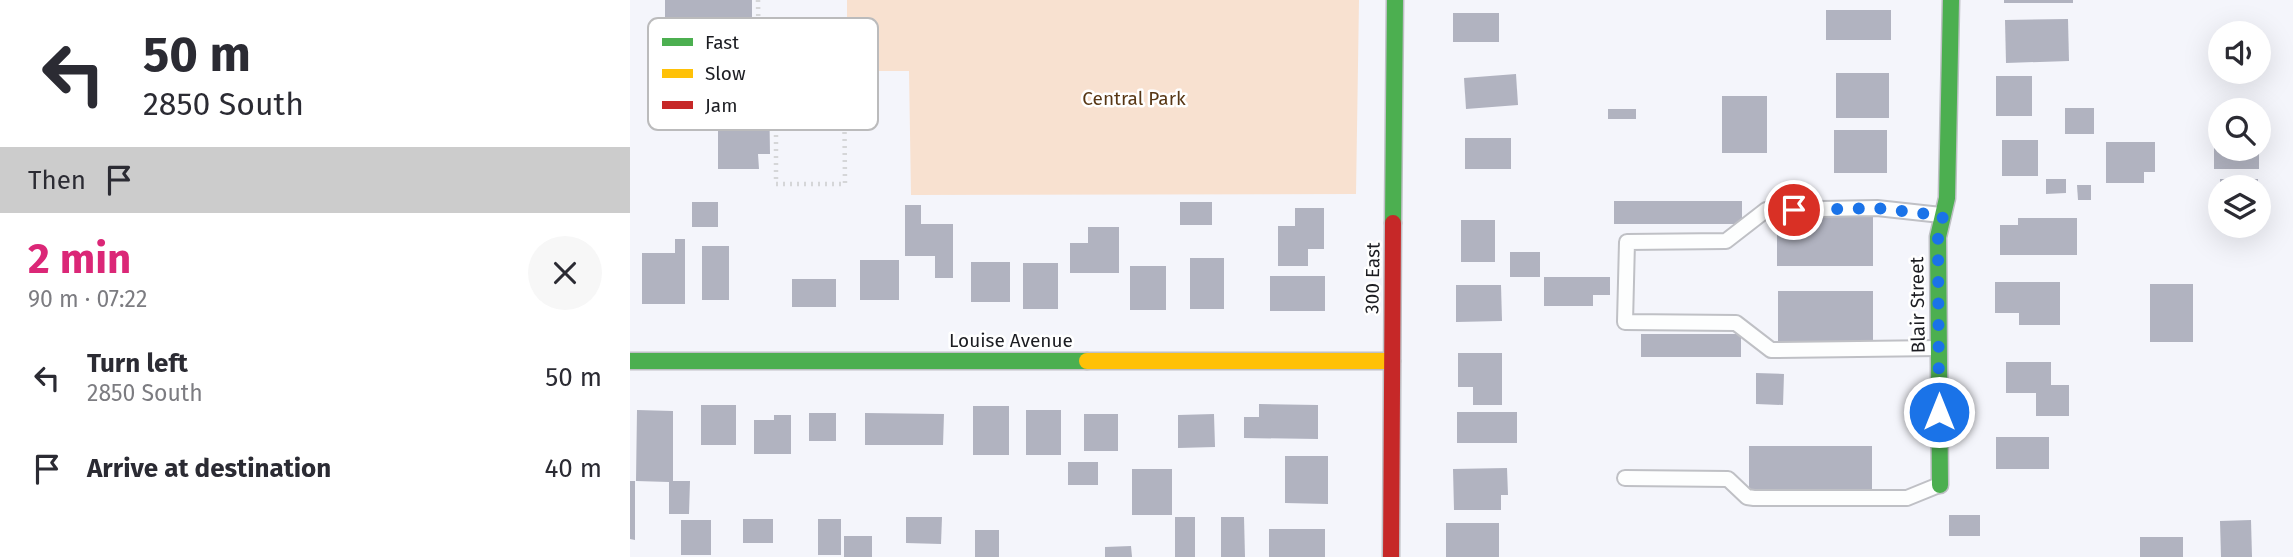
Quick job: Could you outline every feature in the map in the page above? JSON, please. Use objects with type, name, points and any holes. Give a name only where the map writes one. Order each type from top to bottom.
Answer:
[{"type":"street","name":"300 East","points":[[1391,557],[1395,0]]},
{"type":"street","name":"Blair Street","points":[[1940,485],[1938,237],[1947,198],[1951,0]]},
{"type":"street","name":"Louise Avenue","points":[[630,361],[1392,361]]},
{"type":"lane","points":[[1939,348],[1771,350],[1736,323],[1625,322],[1627,242],[1726,241],[1766,210],[1877,208],[1943,216]]},
{"type":"lane","points":[[1625,478],[1728,480],[1747,497],[1754,498],[1906,498],[1940,485]]},
{"type":"path","points":[[758,0],[758,18]]},
{"type":"path","points":[[776,130],[776,184],[845,184],[845,130]]},
{"type":"green space","name":"Central Park","points":[[847,0],[1359,0],[1356,194],[911,195],[909,71],[878,71],[878,18],[847,18]]},
{"type":"building","points":[[665,0],[752,0],[752,18],[665,18]]},
{"type":"building","points":[[2004,0],[2073,0],[2073,3],[2004,3]]},
{"type":"building","points":[[1826,10],[1891,10],[1891,40],[1826,40]]},
{"type":"building","points":[[1453,13],[1499,13],[1499,42],[1453,42]]},
{"type":"building","points":[[2068,19],[2069,61],[2006,63],[2005,20]]},
{"type":"building","points":[[1836,73],[1889,73],[1889,118],[1836,118]]},
{"type":"building","points":[[1516,74],[1518,105],[1466,109],[1464,78]]},
{"type":"building","points":[[1996,76],[2032,76],[2032,116],[1996,116]]},
{"type":"building","points":[[1722,96],[1767,96],[1767,153],[1722,153]]},
{"type":"building","points":[[2065,108],[2094,108],[2094,134],[2065,134]]},
{"type":"building","points":[[1608,109],[1636,109],[1636,119],[1608,119]]},
{"type":"building","points":[[718,130],[770,130],[770,154],[758,154],[759,169],[718,169]]},
{"type":"building","points":[[1834,130],[1887,130],[1887,173],[1834,173]]},
{"type":"building","points":[[1465,138],[1511,138],[1511,169],[1465,169]]},
{"type":"building","points":[[2002,140],[2038,140],[2038,176],[2002,176]]},
{"type":"building","points":[[2106,142],[2155,142],[2155,172],[2144,172],[2144,183],[2106,183]]},
{"type":"building","points":[[2214,161],[2259,161],[2259,169],[2214,169]]},
{"type":"building","points":[[2046,179],[2066,179],[2066,193],[2046,194]]},
{"type":"building","points":[[2077,185],[2091,185],[2091,200],[2078,200]]},
{"type":"building","points":[[1614,201],[1742,201],[1742,224],[1614,224]]},
{"type":"building","points":[[692,202],[718,202],[718,227],[692,227]]},
{"type":"building","points":[[1180,202],[1212,202],[1212,225],[1180,225]]},
{"type":"building","points":[[905,205],[921,205],[921,224],[953,224],[953,278],[935,278],[935,256],[905,256]]},
{"type":"building","points":[[1295,208],[1324,208],[1324,249],[1308,249],[1308,266],[1278,266],[1278,226],[1295,226]]},
{"type":"building","points":[[1777,214],[1873,214],[1873,266],[1777,266]]},
{"type":"building","points":[[2018,218],[2077,218],[2077,255],[2000,255],[2000,225],[2018,225]]},
{"type":"building","points":[[1461,220],[1495,220],[1495,262],[1461,262]]},
{"type":"building","points":[[1088,227],[1119,227],[1119,273],[1070,273],[1070,243],[1088,243]]},
{"type":"building","points":[[675,239],[685,239],[685,304],[642,304],[642,253],[675,253]]},
{"type":"building","points":[[702,246],[729,246],[729,300],[702,300]]},
{"type":"building","points":[[1510,252],[1540,252],[1540,277],[1510,277]]},
{"type":"building","points":[[1190,258],[1224,258],[1224,309],[1190,309]]},
{"type":"building","points":[[860,260],[899,260],[899,300],[860,300]]},
{"type":"building","points":[[971,262],[1010,262],[1010,302],[971,302]]},
{"type":"building","points":[[1023,263],[1058,263],[1058,309],[1023,309]]},
{"type":"building","points":[[1130,266],[1166,266],[1166,310],[1130,310]]},
{"type":"building","points":[[1270,276],[1325,276],[1325,311],[1270,311]]},
{"type":"building","points":[[1544,277],[1610,277],[1610,295],[1593,295],[1593,306],[1544,306]]},
{"type":"building","points":[[792,279],[836,279],[836,307],[792,307]]},
{"type":"building","points":[[1995,282],[2060,282],[2060,325],[2019,325],[2019,313],[1995,313]]},
{"type":"building","points":[[2150,284],[2193,284],[2193,342],[2150,342]]},
{"type":"building","points":[[1456,285],[1501,285],[1502,321],[1456,322]]},
{"type":"building","points":[[1778,291],[1873,291],[1873,343],[1778,343]]},
{"type":"building","points":[[1641,334],[1741,334],[1741,357],[1641,357]]},
{"type":"building","points":[[1458,353],[1502,353],[1502,405],[1473,405],[1473,387],[1458,387]]},
{"type":"building","points":[[2006,362],[2051,362],[2051,385],[2069,385],[2069,416],[2036,416],[2036,393],[2006,393]]},
{"type":"building","points":[[1756,373],[1784,374],[1783,405],[1756,404]]},
{"type":"building","points":[[1259,404],[1318,405],[1318,439],[1244,438],[1244,417],[1259,417]]},
{"type":"building","points":[[701,405],[736,405],[736,445],[701,445]]},
{"type":"building","points":[[973,406],[1009,406],[1009,455],[973,455]]},
{"type":"building","points":[[637,410],[673,411],[673,481],[690,481],[689,514],[669,514],[669,482],[636,481]]},
{"type":"building","points":[[1026,410],[1061,410],[1061,455],[1026,455]]},
{"type":"building","points":[[1457,412],[1517,412],[1517,443],[1457,443]]},
{"type":"building","points":[[809,413],[836,413],[836,441],[809,441]]},
{"type":"building","points":[[865,413],[944,414],[943,445],[865,445]]},
{"type":"building","points":[[1084,414],[1118,414],[1118,451],[1084,451]]},
{"type":"building","points":[[1214,414],[1215,447],[1178,448],[1178,415]]},
{"type":"building","points":[[774,415],[791,415],[791,454],[754,454],[754,420],[774,420]]},
{"type":"building","points":[[1996,437],[2049,437],[2049,469],[1996,469]]},
{"type":"building","points":[[1749,446],[1872,446],[1872,490],[1749,490]]},
{"type":"building","points":[[1285,456],[1328,456],[1328,504],[1285,503]]},
{"type":"building","points":[[1068,462],[1098,462],[1098,485],[1068,485]]},
{"type":"building","points":[[1507,468],[1508,495],[1501,495],[1501,510],[1454,510],[1453,469]]},
{"type":"building","points":[[1132,469],[1172,469],[1172,515],[1132,515]]},
{"type":"building","points":[[630,481],[635,481],[635,540],[630,539]]},
{"type":"building","points":[[1949,515],[1980,515],[1980,536],[1949,536]]},
{"type":"building","points":[[906,517],[942,517],[941,544],[906,543]]},
{"type":"building","points":[[1175,517],[1195,517],[1195,557],[1175,557]]},
{"type":"building","points":[[1221,517],[1244,517],[1245,557],[1221,557]]},
{"type":"building","points":[[743,519],[773,519],[773,543],[743,543]]},
{"type":"building","points":[[818,519],[841,519],[841,555],[818,555]]},
{"type":"building","points":[[681,520],[711,520],[711,555],[681,555]]},
{"type":"building","points":[[2251,520],[2252,557],[2221,557],[2220,521]]},
{"type":"building","points":[[1446,523],[1499,523],[1499,557],[1446,557]]},
{"type":"building","points":[[1269,529],[1325,529],[1325,557],[1269,557]]},
{"type":"building","points":[[975,530],[999,530],[999,557],[975,557]]},
{"type":"building","points":[[844,536],[872,536],[872,557],[844,557]]},
{"type":"building","points":[[2140,537],[2183,537],[2183,557],[2140,557]]},
{"type":"building","points":[[1131,546],[1132,557],[1105,557],[1105,547]]},
{"type":"traffic: fast","points":[[1393,223],[1395,0]]},
{"type":"traffic: fast","points":[[1940,485],[1938,237],[1947,198],[1951,0]]},
{"type":"traffic: fast","points":[[630,361],[1087,361]]},
{"type":"traffic: slow","points":[[1087,361],[1392,361]]},
{"type":"traffic: jam","points":[[1391,557],[1393,223]]},
{"type":"route","points":[[1794,210],[1877,208],[1943,216],[1938,237],[1939,412]]}]
